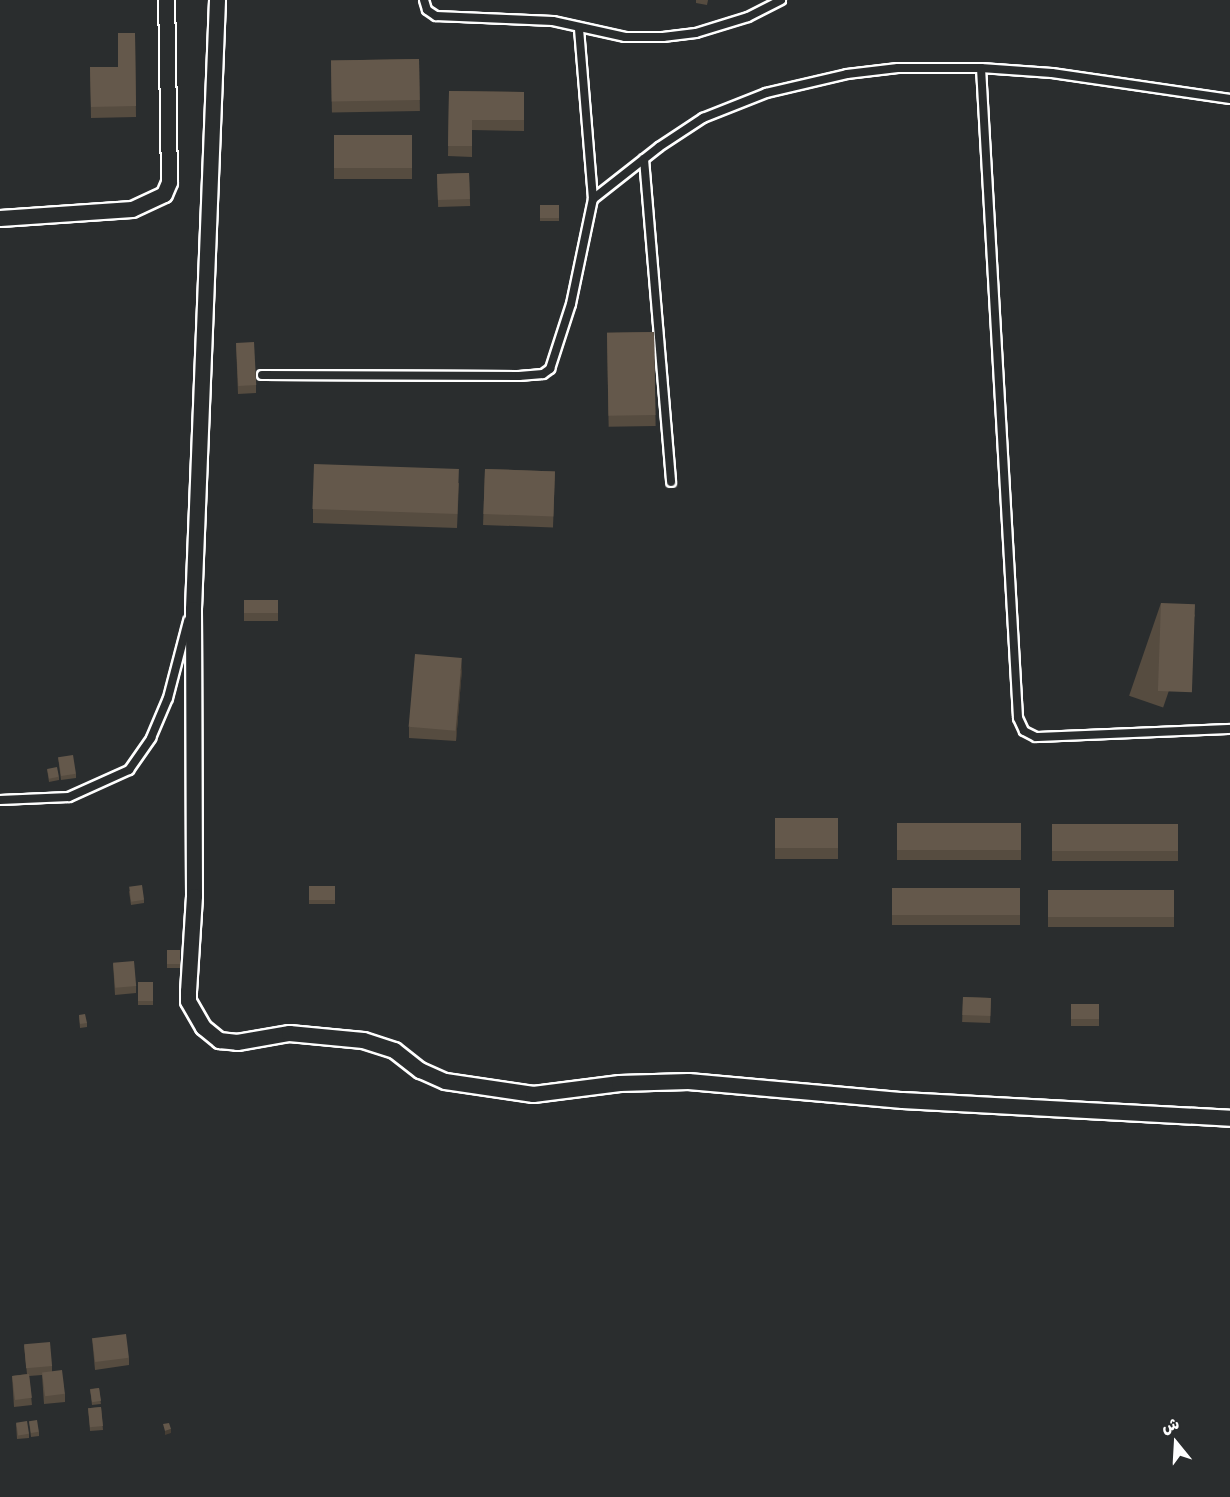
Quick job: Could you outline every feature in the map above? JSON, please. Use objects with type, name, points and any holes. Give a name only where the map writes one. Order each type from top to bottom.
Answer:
[{"type":"street","points":[[0,218],[132,209],[164,194],[169,182],[166,0]]},
{"type":"street","points":[[217,0],[193,609],[194,896],[188,991],[197,1019],[219,1040],[237,1042],[290,1033],[363,1040],[394,1050],[420,1070],[445,1081],[533,1094],[619,1083],[688,1081],[902,1100],[1230,1118]]},
{"type":"lane","points":[[424,0],[427,10],[436,16],[553,21],[579,30],[625,37],[696,33],[748,17],[781,0]]},
{"type":"lane","points":[[262,375],[543,374],[550,369],[559,348],[593,199],[579,30]]},
{"type":"lane","points":[[593,199],[644,159],[703,118],[766,93],[847,74],[898,68],[981,68],[1052,73],[1230,99]]},
{"type":"lane","points":[[981,68],[1018,718],[1024,731],[1036,737],[1230,729]]},
{"type":"lane","points":[[644,159],[671,482]]},
{"type":"lane","points":[[0,800],[69,797],[129,770],[151,738],[168,698],[193,609]]},
{"type":"building","points":[[118,33],[135,33],[136,106],[91,107],[90,67],[118,67]]},
{"type":"building","points":[[419,59],[420,100],[332,102],[331,61]]},
{"type":"building","points":[[449,91],[524,92],[524,120],[472,120],[472,146],[448,146]]},
{"type":"building","points":[[334,135],[412,135],[412,168],[334,168]]},
{"type":"building","points":[[469,173],[470,199],[438,200],[437,174]]},
{"type":"building","points":[[540,205],[559,205],[559,218],[540,218]]},
{"type":"building","points":[[654,332],[655,415],[608,416],[607,333]]},
{"type":"building","points":[[254,342],[256,385],[238,386],[236,343]]},
{"type":"building","points":[[314,464],[459,469],[457,514],[312,509]]},
{"type":"building","points":[[485,469],[555,471],[553,516],[483,514]]},
{"type":"building","points":[[244,600],[278,600],[278,613],[244,613]]},
{"type":"building","points":[[1161,603],[1195,604],[1192,692],[1158,691]]},
{"type":"building","points":[[415,654],[462,658],[455,731],[409,727]]},
{"type":"building","points":[[73,755],[76,774],[61,776],[58,757]]},
{"type":"building","points":[[57,767],[59,777],[49,779],[47,769]]},
{"type":"building","points":[[775,818],[838,818],[838,848],[775,848]]},
{"type":"building","points":[[897,823],[1021,823],[1021,850],[897,850]]},
{"type":"building","points":[[1052,824],[1178,824],[1178,851],[1052,851]]},
{"type":"building","points":[[142,885],[144,900],[131,902],[129,887]]},
{"type":"building","points":[[309,886],[335,886],[335,900],[309,900]]},
{"type":"building","points":[[892,888],[1020,888],[1020,915],[892,915]]},
{"type":"building","points":[[1048,890],[1174,890],[1174,917],[1048,917]]},
{"type":"building","points":[[167,950],[180,950],[180,964],[167,964]]},
{"type":"building","points":[[134,961],[136,986],[115,988],[113,963]]},
{"type":"building","points":[[138,982],[153,982],[153,1001],[138,1001]]},
{"type":"building","points":[[963,997],[991,998],[990,1016],[962,1015]]},
{"type":"building","points":[[1071,1004],[1099,1004],[1099,1019],[1071,1019]]},
{"type":"building","points":[[85,1014],[87,1023],[80,1024],[79,1015]]},
{"type":"building","points":[[126,1334],[129,1358],[95,1362],[92,1338]]},
{"type":"building","points":[[50,1342],[52,1366],[26,1368],[24,1344]]},
{"type":"building","points":[[62,1370],[65,1394],[45,1396],[42,1372]]},
{"type":"building","points":[[29,1374],[32,1398],[15,1400],[12,1376]]},
{"type":"building","points":[[99,1388],[101,1401],[92,1402],[90,1389]]},
{"type":"building","points":[[101,1407],[103,1426],[90,1427],[88,1408]]},
{"type":"building","points":[[37,1420],[39,1432],[31,1433],[29,1421]]},
{"type":"building","points":[[27,1421],[29,1434],[18,1436],[16,1423]]},
{"type":"building","points":[[169,1423],[171,1429],[165,1431],[163,1424]]}]
